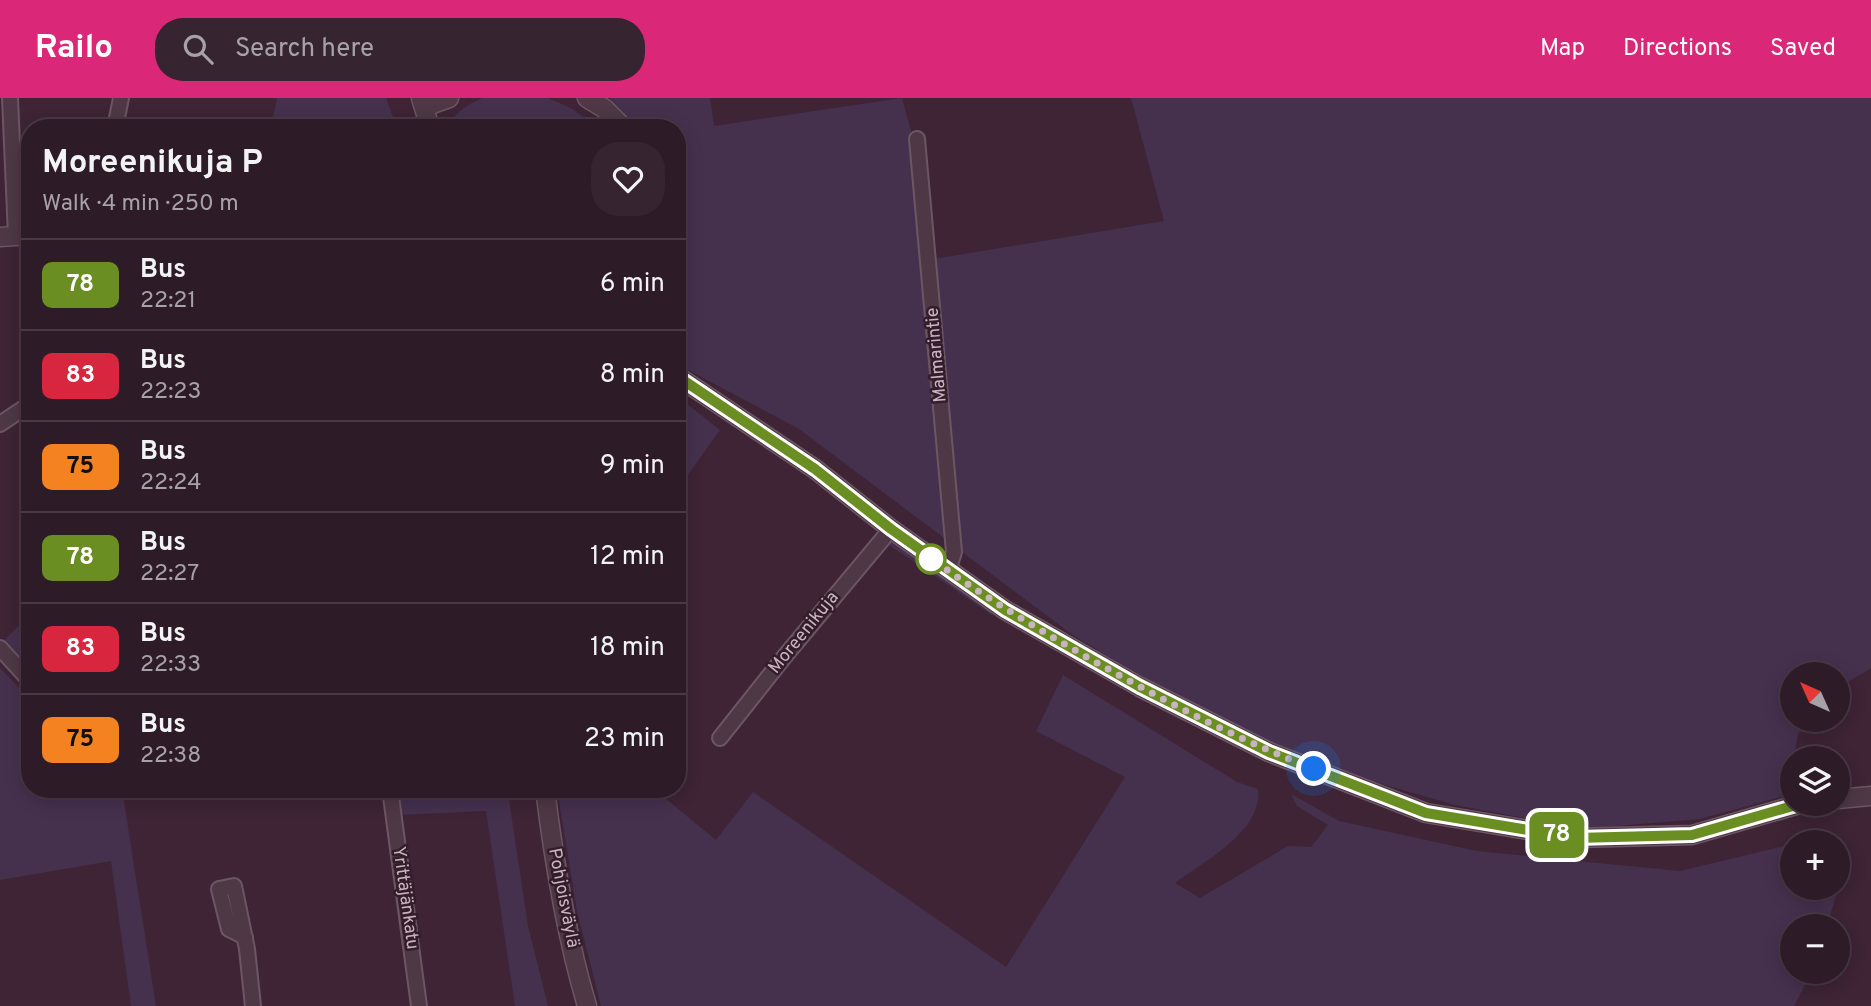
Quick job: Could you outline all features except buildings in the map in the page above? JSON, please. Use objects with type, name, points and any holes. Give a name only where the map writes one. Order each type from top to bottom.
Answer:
[{"type":"street","points":[[10,98],[15,236]]},
{"type":"street","points":[[117,119],[121,98]]},
{"type":"street","points":[[422,103],[449,98]]},
{"type":"street","points":[[587,98],[615,119]]},
{"type":"street","name":"Malmarintie","points":[[917,139],[954,552],[948,571]]},
{"type":"street","points":[[686,382],[815,469],[891,529],[1005,610],[1140,687],[1269,752],[1426,813],[1586,838],[1692,835],[1780,810]]},
{"type":"street","points":[[0,424],[21,410]]},
{"type":"street","name":"Moreenikuja","points":[[720,738],[891,529]]},
{"type":"street","points":[[0,648],[21,671]]},
{"type":"street","points":[[1850,798],[1871,796]]},
{"type":"street","name":"Yrittäjänkatu","points":[[391,798],[419,1006]]},
{"type":"street","name":"Pohjoisväylä","points":[[546,798],[553,852],[570,939],[587,1006]]},
{"type":"street","points":[[245,937],[253,1006]]},
{"type":"shaded area","points":[[277,98],[386,98],[394,119],[273,119]]},
{"type":"shaded area","points":[[482,98],[548,98],[571,108],[586,119],[454,119],[467,106]]},
{"type":"shaded area","points":[[610,98],[710,98],[714,126],[902,98],[913,138],[948,541],[799,429],[686,369],[686,119],[630,119]]},
{"type":"shaded area","points":[[1131,98],[1871,98],[1871,668],[1850,681],[1850,662],[1780,662],[1780,732],[1800,732],[1796,746],[1780,746],[1780,797],[1700,819],[1581,829],[1455,805],[1312,764],[1167,693],[1070,633],[958,549],[934,259],[1164,221]]},
{"type":"shaded area","points":[[686,403],[720,430],[686,477]]},
{"type":"shaded area","points":[[896,542],[994,611],[992,615],[886,543]]},
{"type":"shaded area","points":[[21,624],[21,663],[13,657],[2,642]]},
{"type":"shaded area","points":[[0,668],[21,690],[21,798],[123,798],[156,1006],[131,1006],[111,861],[0,880]]},
{"type":"shaded area","points":[[1063,675],[1237,782],[1258,789],[1257,804],[1242,831],[1216,855],[1175,883],[1200,898],[1288,846],[1311,847],[1328,825],[1297,806],[1291,794],[1339,821],[1477,851],[1680,871],[1780,847],[1780,900],[1835,900],[1831,914],[1780,914],[1780,984],[1805,984],[1794,1006],[601,1006],[577,911],[558,798],[665,798],[716,840],[753,792],[1006,967],[1125,777],[1036,731]]},
{"type":"shaded area","points":[[395,798],[509,798],[528,926],[548,1006],[515,1006],[486,811],[398,815]]},
{"type":"bus line","name":"78","points":[[686,382],[815,469],[891,529],[1005,610],[1140,687],[1269,752],[1426,813],[1576,838],[1692,835],[1780,810]]},
{"type":"route","points":[[931,559],[929,557],[1005,610],[1140,687],[1269,752],[1314,769]]}]
